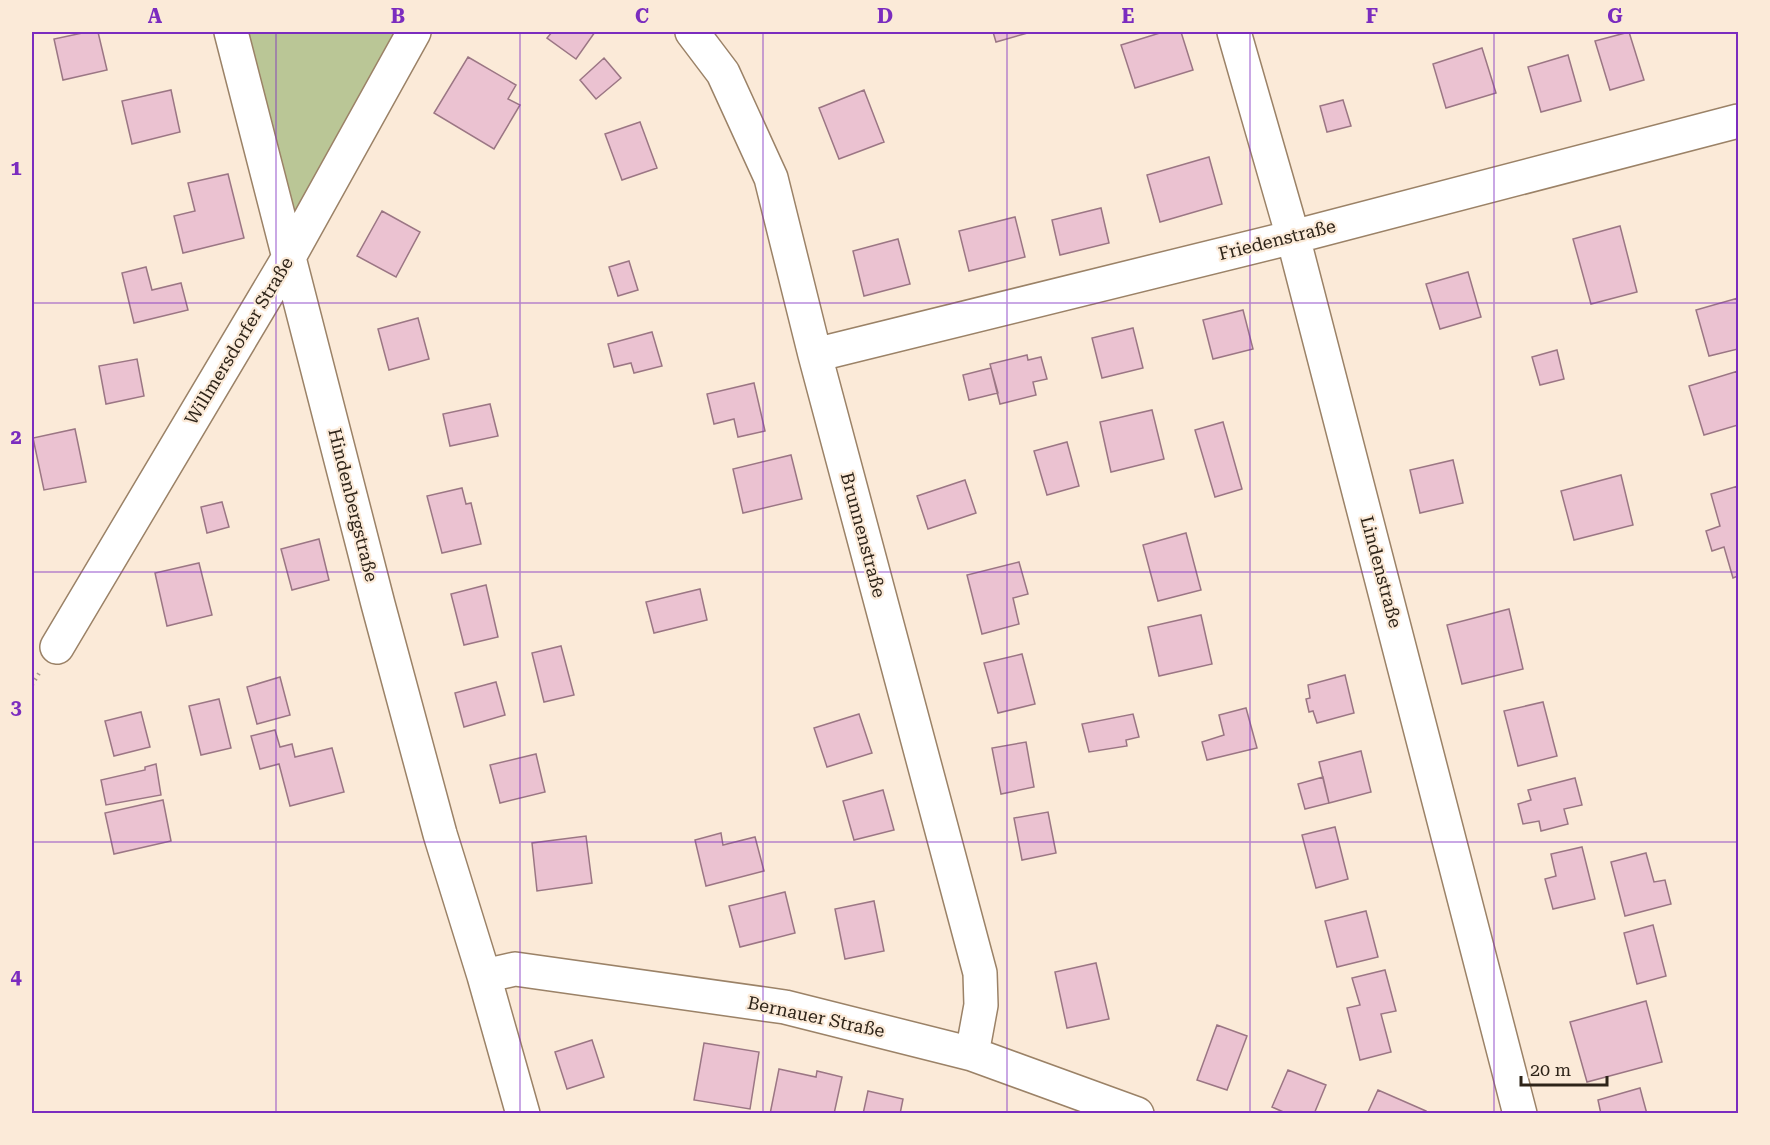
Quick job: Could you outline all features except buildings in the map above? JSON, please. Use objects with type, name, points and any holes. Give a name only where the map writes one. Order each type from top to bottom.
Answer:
[{"type":"street","name":"Hindenbergstraße","points":[[231,32],[440,834],[523,1113]]},
{"type":"street","name":"Willmersdorfer Straße","points":[[57,647],[289,257],[414,32]]},
{"type":"street","name":"Brunnenstraße","points":[[692,32],[723,73],[771,178],[814,355],[980,973],[981,1005],[972,1054]]},
{"type":"street","name":"Lindenstraße","points":[[1234,32],[1293,237],[1520,1113]]},
{"type":"street","name":"Friedenstraße","points":[[814,355],[1293,237],[1738,121]]},
{"type":"street","name":"Bernauer Straße","points":[[484,976],[515,969],[786,1007],[972,1054],[1137,1113]]},
{"type":"green space","points":[[246,32],[399,32],[296,220]]}]
